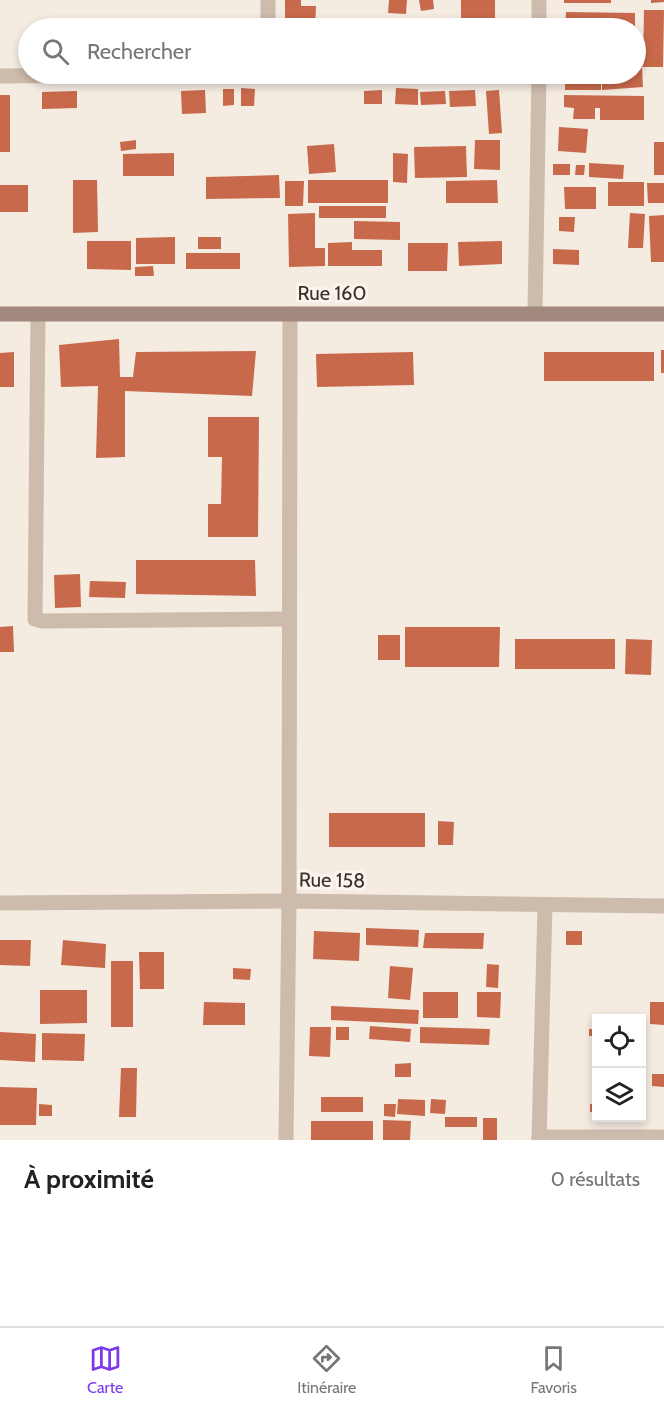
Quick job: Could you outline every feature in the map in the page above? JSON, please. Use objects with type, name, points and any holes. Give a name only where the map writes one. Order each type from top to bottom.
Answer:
[{"type":"street","points":[[268,0],[268,18]]},
{"type":"street","points":[[539,0],[539,18]]},
{"type":"street","points":[[0,76],[18,76]]},
{"type":"street","points":[[535,313],[539,84]]},
{"type":"street","name":"Rue 160","points":[[0,314],[664,314]]},
{"type":"street","points":[[38,314],[35,619],[42,621],[289,619]]},
{"type":"street","points":[[286,1140],[289,901],[290,314]]},
{"type":"street","name":"Rue 158","points":[[0,903],[289,901],[664,906]]},
{"type":"street","points":[[545,905],[539,1138],[664,1137]]},
{"type":"building","points":[[285,0],[301,0],[301,6],[316,6],[315,18],[285,18]]},
{"type":"building","points":[[389,0],[407,0],[406,14],[388,13]]},
{"type":"building","points":[[419,0],[433,0],[434,9],[421,11]]},
{"type":"building","points":[[461,0],[495,0],[495,18],[461,18]]},
{"type":"building","points":[[564,0],[611,0],[611,3],[564,3]]},
{"type":"building","points":[[651,0],[664,0],[664,2],[651,3]]},
{"type":"building","points":[[644,10],[664,10],[663,67],[646,67],[646,18],[644,18]]},
{"type":"building","points":[[566,12],[635,13],[635,18],[566,18]]},
{"type":"building","points":[[565,84],[601,84],[601,90],[565,90]]},
{"type":"building","points":[[602,84],[643,84],[643,87],[602,90]]},
{"type":"building","points":[[241,88],[255,89],[254,106],[241,106]]},
{"type":"building","points":[[396,88],[418,89],[418,105],[395,104]]},
{"type":"building","points":[[223,89],[234,89],[234,105],[223,106]]},
{"type":"building","points":[[205,90],[206,113],[182,114],[181,91]]},
{"type":"building","points":[[382,90],[382,104],[364,104],[364,91]]},
{"type":"building","points":[[475,90],[476,106],[450,107],[449,91]]},
{"type":"building","points":[[499,90],[502,133],[489,134],[486,91]]},
{"type":"building","points":[[77,91],[77,108],[42,109],[42,92]]},
{"type":"building","points":[[445,91],[446,104],[421,105],[420,92]]},
{"type":"building","points":[[0,95],[10,95],[10,152],[0,152]]},
{"type":"building","points":[[564,95],[644,96],[644,120],[600,120],[600,108],[595,108],[595,119],[573,119],[574,108],[564,107]]},
{"type":"building","points":[[559,127],[588,129],[586,153],[558,151]]},
{"type":"building","points":[[136,140],[136,149],[121,151],[120,142]]},
{"type":"building","points":[[475,140],[500,140],[500,170],[474,169]]},
{"type":"building","points":[[654,142],[664,142],[664,175],[654,175]]},
{"type":"building","points":[[334,144],[336,172],[309,174],[307,146]]},
{"type":"building","points":[[466,146],[467,177],[415,178],[414,147]]},
{"type":"building","points":[[174,153],[174,176],[123,176],[123,154]]},
{"type":"building","points":[[393,153],[408,154],[407,183],[393,182]]},
{"type":"building","points":[[589,163],[624,165],[623,179],[589,177]]},
{"type":"building","points":[[553,164],[570,164],[570,175],[553,175]]},
{"type":"building","points":[[576,165],[585,165],[584,175],[575,175]]},
{"type":"building","points":[[279,175],[280,198],[206,199],[206,177]]},
{"type":"building","points":[[73,180],[97,180],[98,232],[73,233]]},
{"type":"building","points":[[308,180],[388,180],[388,203],[308,203]]},
{"type":"building","points":[[497,180],[498,203],[446,203],[446,181]]},
{"type":"building","points":[[285,181],[304,181],[303,206],[285,206]]},
{"type":"building","points":[[608,182],[644,182],[644,206],[608,206]]},
{"type":"building","points":[[647,183],[664,183],[664,203],[648,203]]},
{"type":"building","points":[[0,185],[28,185],[28,212],[0,212]]},
{"type":"building","points":[[564,187],[596,187],[596,209],[565,209]]},
{"type":"building","points":[[319,206],[386,206],[386,218],[319,218]]},
{"type":"building","points":[[315,213],[315,248],[325,248],[325,266],[289,267],[288,214]]},
{"type":"building","points":[[630,213],[645,214],[643,248],[628,248]]},
{"type":"building","points":[[664,215],[664,262],[651,262],[649,216]]},
{"type":"building","points":[[559,217],[575,217],[574,232],[559,231]]},
{"type":"building","points":[[354,221],[400,222],[400,240],[354,239]]},
{"type":"building","points":[[175,237],[175,264],[136,264],[136,238]]},
{"type":"building","points":[[198,237],[221,237],[221,249],[198,249]]},
{"type":"building","points":[[87,241],[131,241],[131,270],[87,269]]},
{"type":"building","points":[[502,241],[502,264],[459,266],[458,242]]},
{"type":"building","points":[[352,242],[352,250],[382,250],[382,266],[328,266],[328,243]]},
{"type":"building","points":[[408,243],[448,243],[447,271],[408,271]]},
{"type":"building","points":[[553,249],[579,250],[579,265],[553,264]]},
{"type":"building","points":[[186,253],[240,253],[240,269],[186,269]]},
{"type":"building","points":[[153,266],[154,276],[135,276],[135,267]]},
{"type":"building","points":[[119,339],[120,377],[133,377],[136,352],[256,351],[252,396],[125,391],[125,457],[96,458],[98,386],[61,387],[59,345]]},
{"type":"building","points":[[661,350],[664,350],[664,373],[661,373]]},
{"type":"building","points":[[14,352],[14,387],[0,387],[0,353]]},
{"type":"building","points":[[413,352],[414,385],[317,387],[316,354]]},
{"type":"building","points":[[544,352],[654,352],[654,381],[544,381]]},
{"type":"building","points":[[208,417],[259,417],[258,537],[208,537],[208,504],[221,504],[222,457],[208,457]]},
{"type":"building","points":[[136,560],[255,560],[256,596],[136,594]]},
{"type":"building","points":[[80,574],[81,607],[55,608],[54,575]]},
{"type":"building","points":[[90,581],[126,582],[125,598],[89,597]]},
{"type":"building","points":[[13,626],[14,652],[0,652],[0,627]]},
{"type":"building","points":[[405,627],[500,627],[499,667],[405,667]]},
{"type":"building","points":[[378,635],[400,635],[400,660],[378,660]]},
{"type":"building","points":[[515,639],[615,639],[615,669],[515,669]]},
{"type":"building","points":[[626,639],[652,640],[651,675],[625,674]]},
{"type":"building","points":[[329,813],[425,813],[425,847],[329,847]]},
{"type":"building","points":[[438,821],[454,822],[453,845],[438,845]]},
{"type":"building","points":[[366,928],[419,930],[418,947],[366,945]]},
{"type":"building","points":[[314,931],[360,933],[359,961],[313,959]]},
{"type":"building","points":[[566,931],[582,931],[582,945],[566,945]]},
{"type":"building","points":[[425,933],[484,933],[483,949],[423,948]]},
{"type":"building","points":[[0,940],[31,940],[30,966],[0,965]]},
{"type":"building","points":[[63,940],[106,944],[105,968],[61,965]]},
{"type":"building","points":[[139,952],[164,952],[164,989],[140,989]]},
{"type":"building","points":[[111,961],[133,961],[133,1027],[111,1027]]},
{"type":"building","points":[[487,964],[499,965],[498,988],[486,987]]},
{"type":"building","points":[[390,966],[413,968],[410,1000],[388,998]]},
{"type":"building","points":[[233,968],[251,969],[250,980],[233,979]]},
{"type":"building","points":[[40,990],[87,990],[87,1023],[40,1024]]},
{"type":"building","points":[[423,992],[458,992],[458,1018],[423,1018]]},
{"type":"building","points":[[477,992],[501,992],[500,1018],[477,1017]]},
{"type":"building","points":[[204,1002],[245,1003],[245,1025],[203,1025]]},
{"type":"building","points":[[650,1002],[664,1002],[664,1025],[650,1024]]},
{"type":"building","points":[[331,1006],[419,1010],[418,1024],[331,1020]]},
{"type":"building","points":[[370,1026],[411,1029],[410,1042],[369,1039]]},
{"type":"building","points":[[310,1027],[331,1027],[330,1057],[309,1056]]},
{"type":"building","points":[[336,1027],[349,1027],[349,1040],[336,1040]]},
{"type":"building","points":[[420,1027],[490,1029],[489,1045],[420,1043]]},
{"type":"building","points":[[0,1032],[36,1034],[35,1062],[0,1060]]},
{"type":"building","points":[[42,1033],[85,1034],[84,1061],[42,1060]]},
{"type":"building","points":[[411,1063],[411,1077],[395,1077],[395,1064]]},
{"type":"building","points":[[121,1068],[137,1068],[136,1117],[119,1117]]},
{"type":"building","points":[[652,1074],[664,1074],[664,1087],[652,1086]]},
{"type":"building","points":[[0,1087],[37,1088],[36,1125],[0,1125]]},
{"type":"building","points":[[321,1097],[363,1097],[363,1112],[321,1112]]},
{"type":"building","points":[[398,1099],[425,1100],[425,1116],[397,1114]]},
{"type":"building","points":[[431,1099],[446,1100],[445,1114],[430,1113]]},
{"type":"building","points":[[39,1104],[52,1105],[52,1116],[39,1116]]},
{"type":"building","points":[[384,1104],[396,1104],[395,1117],[384,1116]]},
{"type":"building","points":[[445,1117],[477,1117],[477,1127],[445,1127]]},
{"type":"building","points":[[483,1118],[497,1118],[497,1140],[483,1140]]},
{"type":"building","points":[[383,1120],[411,1121],[410,1140],[383,1140]]},
{"type":"building","points":[[311,1121],[373,1121],[373,1140],[311,1140]]}]
